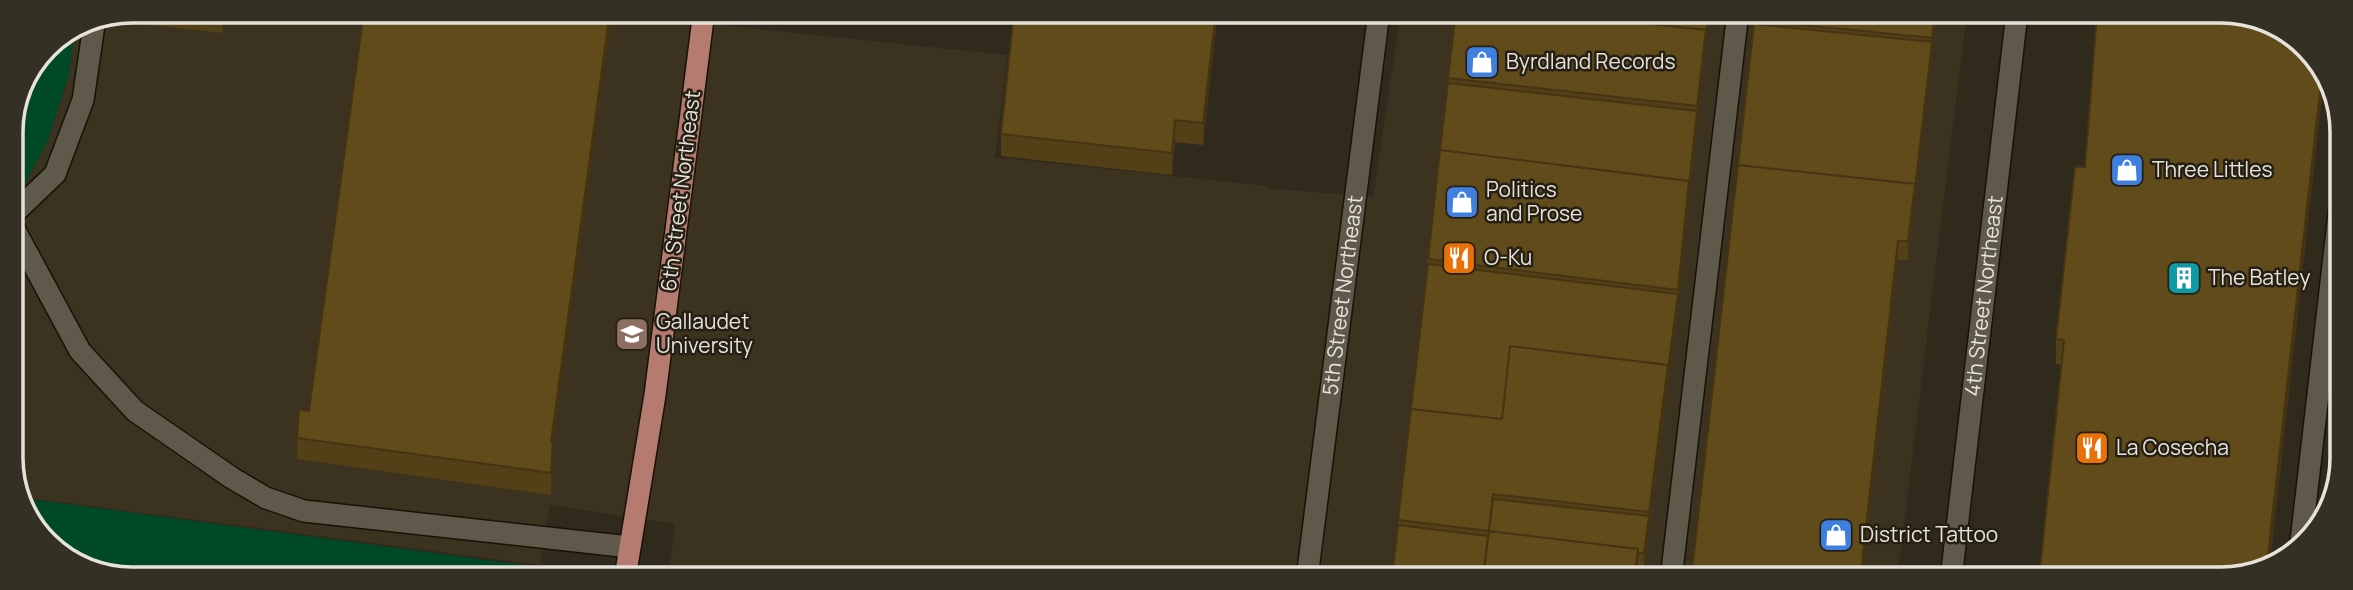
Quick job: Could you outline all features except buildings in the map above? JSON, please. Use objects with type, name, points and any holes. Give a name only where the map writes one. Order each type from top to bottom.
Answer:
[{"type":"main road","name":"6th Street Northeast","points":[[627,567],[656,395],[702,23]]},
{"type":"street","name":"5th Street Northeast","points":[[1308,567],[1378,23]]},
{"type":"street","points":[[1672,567],[1737,23]]},
{"type":"street","name":"4th Street Northeast","points":[[1952,567],[2016,23]]},
{"type":"street","points":[[23,205],[55,174],[83,100],[93,30]]},
{"type":"street","points":[[23,245],[80,351],[135,411],[232,478],[266,498],[304,511],[630,547]]},
{"type":"street","points":[[2303,530],[2330,331]]},
{"type":"shaded area","name":"Gallaudet University","points":[[132,23],[700,23],[1008,55],[995,157],[1373,197],[1399,23],[1966,23],[1898,567],[669,567],[675,524],[550,505],[540,565],[31,498],[25,480],[23,458],[23,125],[31,90],[41,71],[55,55],[71,41],[90,31],[110,25]]},
{"type":"green space","points":[[73,40],[69,74],[48,140],[23,188],[23,125],[26,103],[41,71]]},
{"type":"green space","points":[[31,499],[538,567],[110,565],[77,553],[65,545],[45,525]]},
{"type":"place","name":"Byrdland Records","points":[[1482,62]]},
{"type":"place","name":"Three Littles","points":[[2127,170]]},
{"type":"place","name":"Politics and Prose","points":[[1462,202]]},
{"type":"place","name":"O-Ku","points":[[1459,258]]},
{"type":"place","name":"The Batley","points":[[2184,278]]},
{"type":"place","name":"Gallaudet University","points":[[632,334]]},
{"type":"place","name":"La Cosecha","points":[[2092,448]]},
{"type":"place","name":"District Tattoo","points":[[1836,535]]}]
